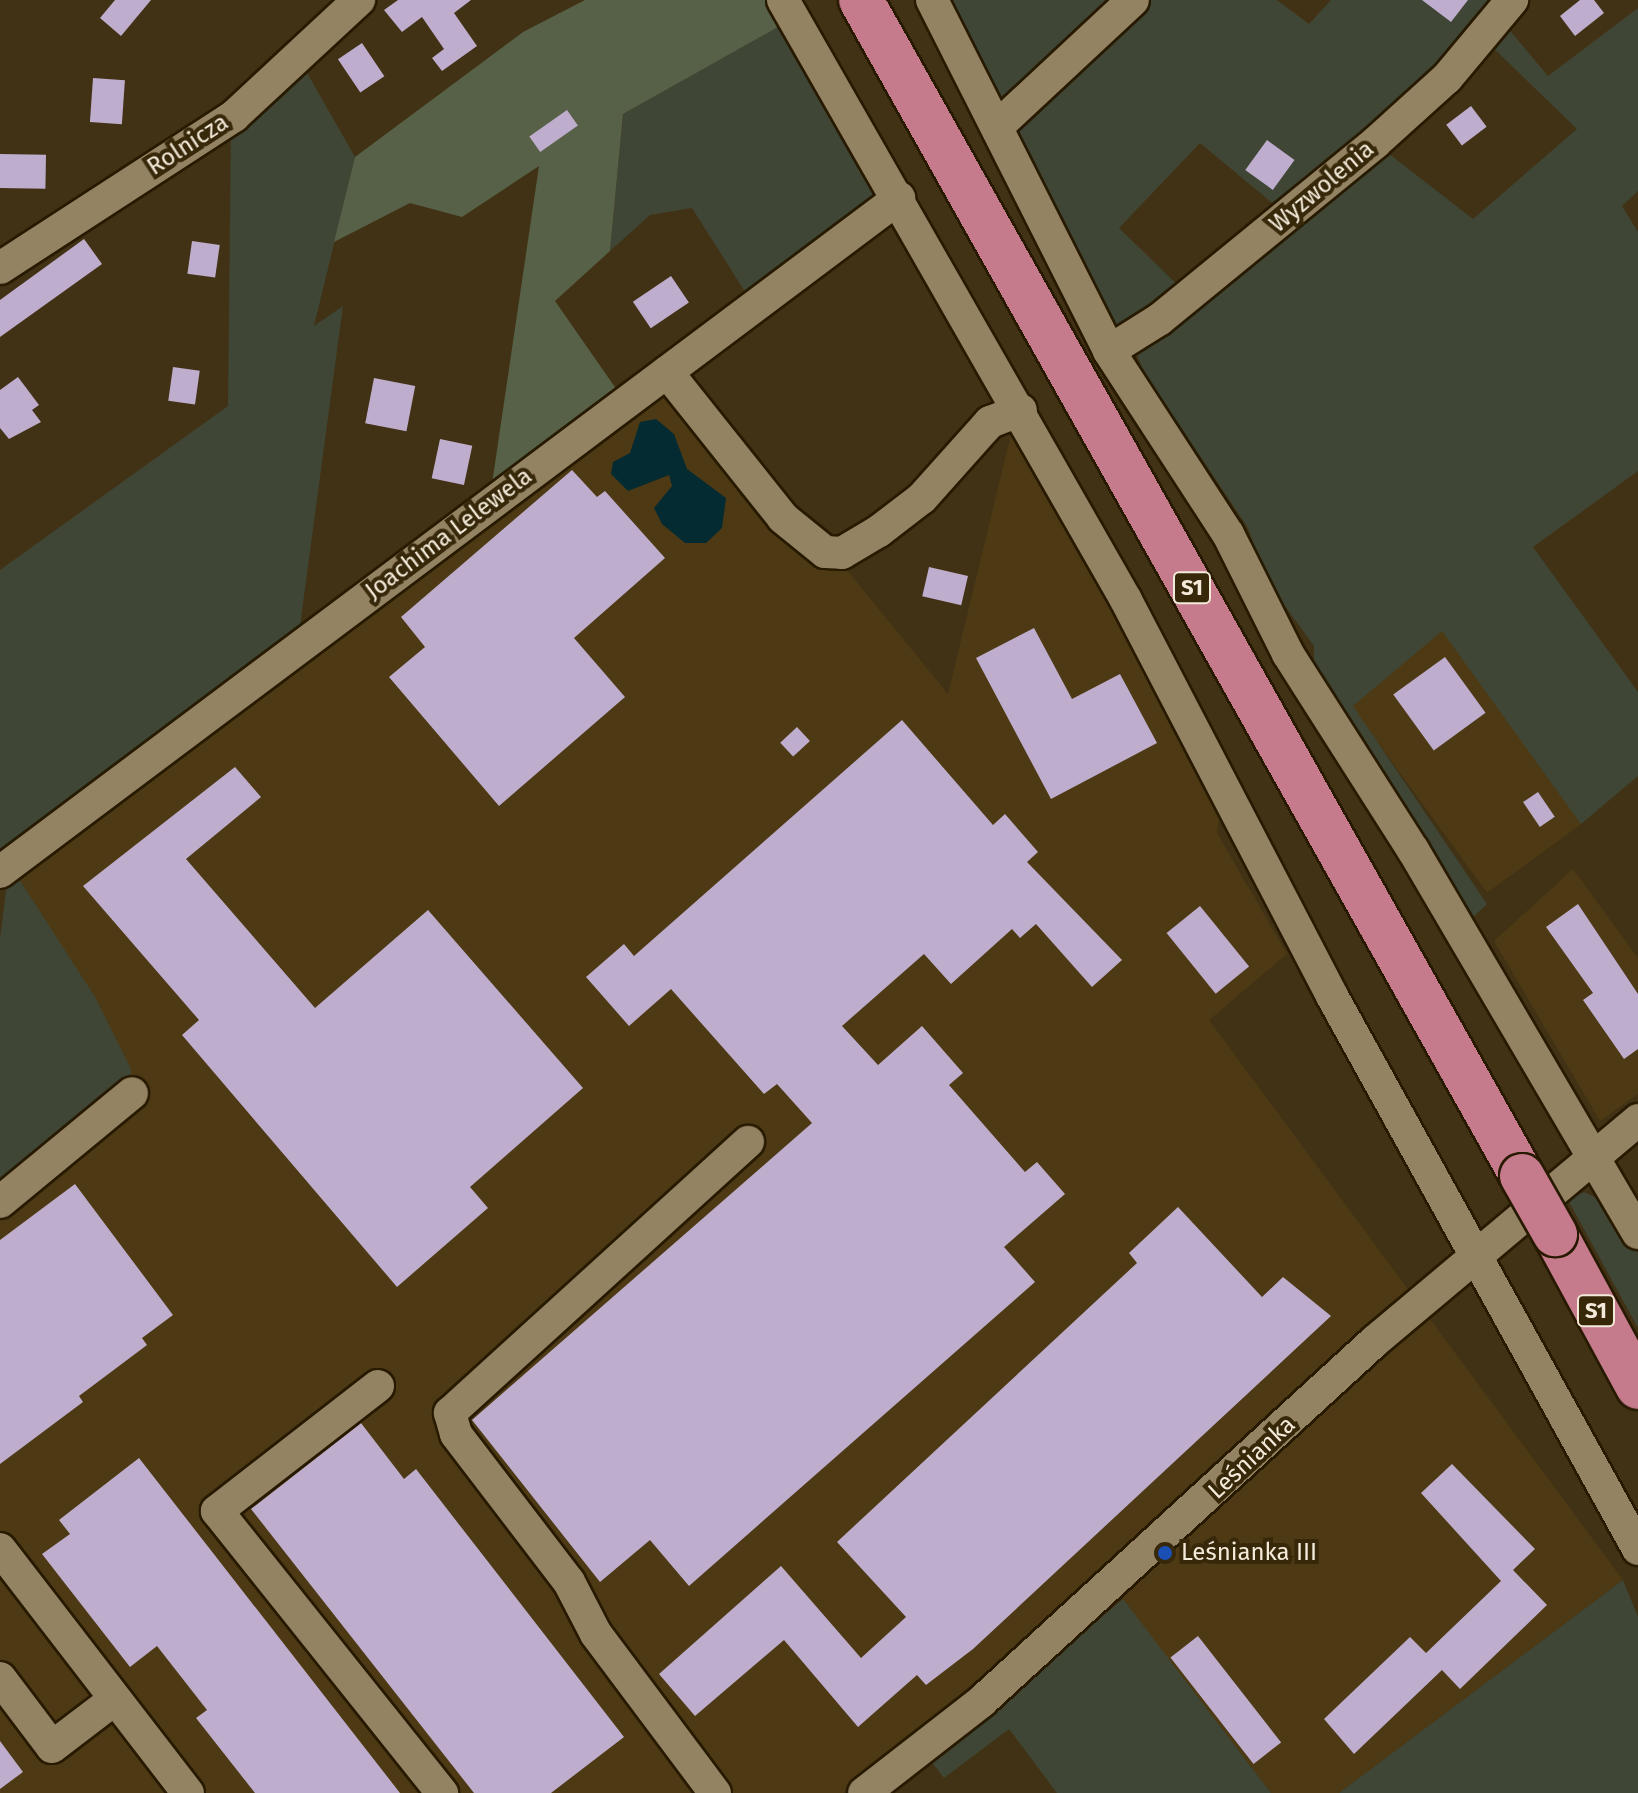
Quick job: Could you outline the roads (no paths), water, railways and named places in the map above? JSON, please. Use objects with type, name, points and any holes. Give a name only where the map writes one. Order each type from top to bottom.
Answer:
[{"type":"highway","name":"S1","points":[[861,0],[1638,1387]]},
{"type":"street","name":"Rolnicza","points":[[0,268],[234,116],[359,0]]},
{"type":"street","points":[[783,0],[1021,410],[1473,1255],[1638,1549]]},
{"type":"street","points":[[932,0],[999,125],[1109,351],[1228,534],[1288,654],[1413,850],[1638,1233]]},
{"type":"street","points":[[999,125],[1133,0]]},
{"type":"street","name":"Wyzwolenia","points":[[1109,351],[1160,319],[1375,143],[1447,78],[1512,0]]},
{"type":"street","name":"Joachima Lelewela","points":[[0,872],[899,198]]},
{"type":"street","points":[[667,372],[783,518],[825,552],[842,553],[879,531],[944,477],[990,422],[1021,410]]},
{"type":"street","points":[[0,1202],[132,1093]]},
{"type":"street","name":"Leśnianka","points":[[864,1793],[1035,1655],[1473,1255],[1638,1120]]},
{"type":"street","points":[[715,1793],[596,1634],[569,1582],[456,1434],[450,1413],[748,1142]]},
{"type":"street","points":[[378,1386],[217,1511],[442,1793]]},
{"type":"street","points":[[0,1549],[188,1793]]},
{"type":"street","points":[[0,1678],[52,1747],[115,1699]]},
{"type":"water","points":[[656,419],[674,434],[687,469],[726,498],[722,528],[706,543],[685,543],[662,524],[654,508],[672,486],[669,475],[628,491],[611,474],[613,462],[630,453],[640,422]]},
{"type":"place","name":"Leśnianka III","points":[[1165,1553]]}]
